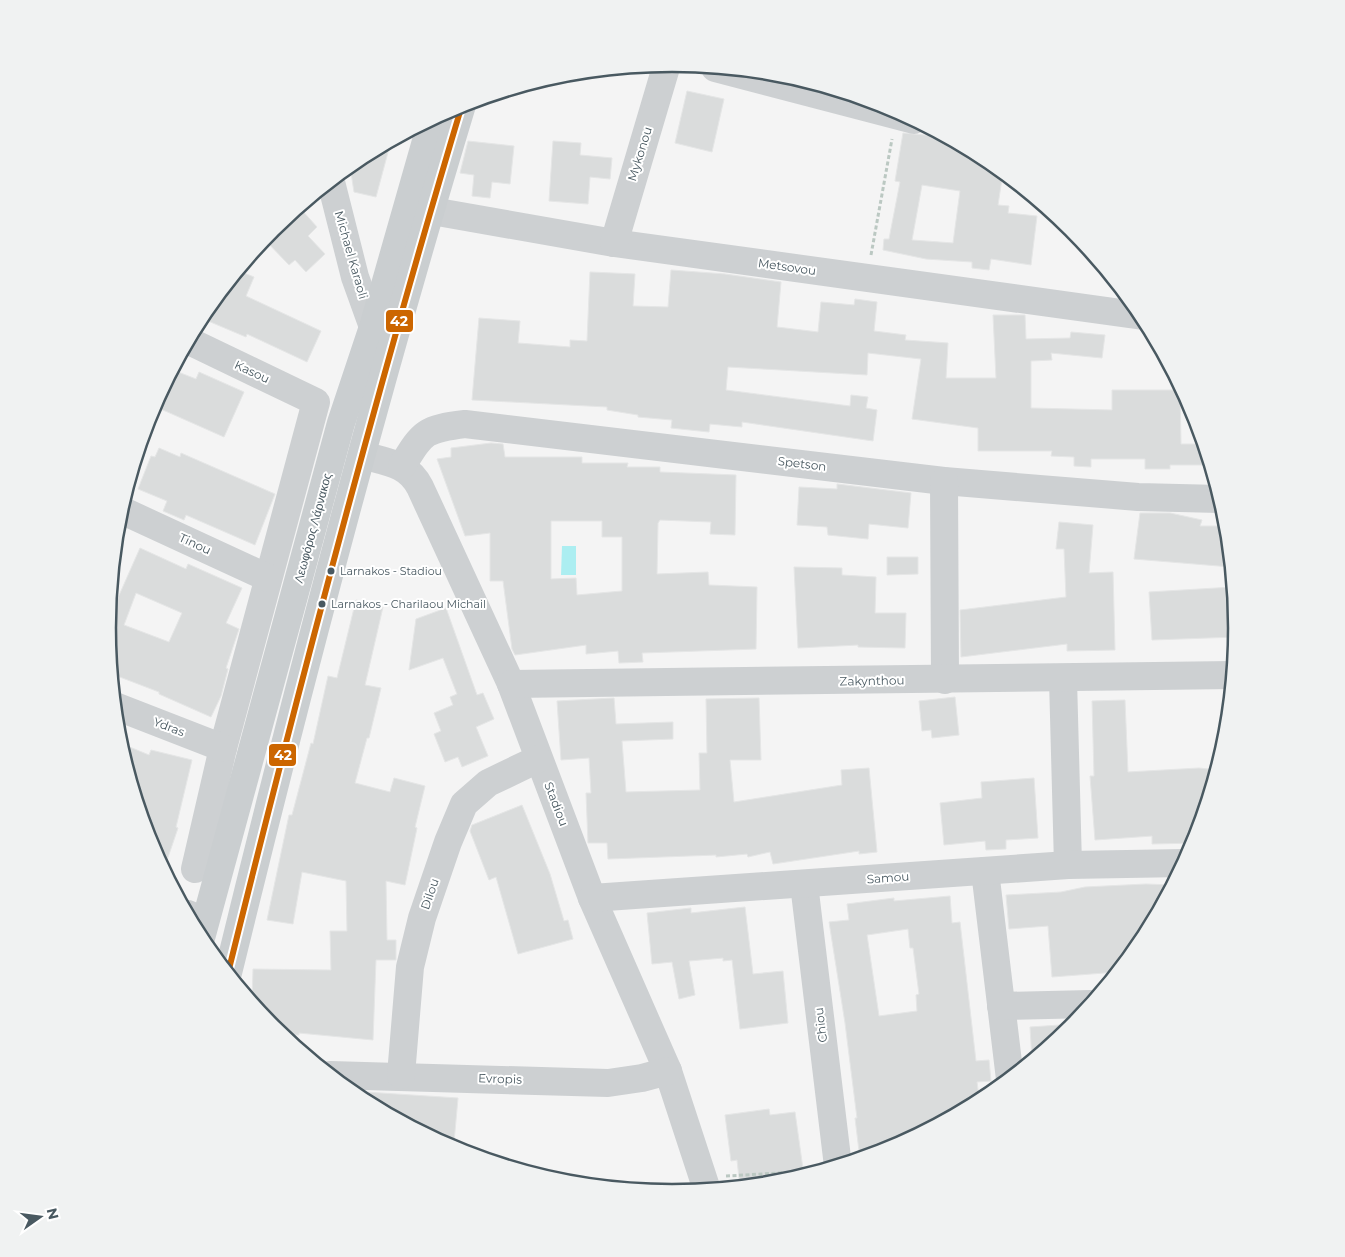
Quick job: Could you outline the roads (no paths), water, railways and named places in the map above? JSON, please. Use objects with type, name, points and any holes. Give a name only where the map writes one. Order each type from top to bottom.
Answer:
[{"type":"main road","points":[[230,965],[269,804],[362,455],[459,115]]},
{"type":"main road","name":"Λεωφόρος Λάρνακος","points":[[199,920],[341,423],[373,327],[429,129]]},
{"type":"street","name":"Mykonou","points":[[614,244],[665,72]]},
{"type":"street","points":[[756,79],[866,108]]},
{"type":"street","name":"Michael Karaoli","points":[[333,188],[355,277],[373,327]]},
{"type":"street","name":"Metsovou","points":[[432,210],[614,244],[1131,314]]},
{"type":"street","name":"Kasou","points":[[195,344],[316,402],[268,578]]},
{"type":"street","name":"Spetson","points":[[402,466],[423,434],[444,426],[465,424],[944,481],[1138,497],[1213,499]]},
{"type":"street","points":[[362,455],[402,466]]},
{"type":"street","name":"Stadiou","points":[[402,466],[415,476],[420,486],[510,684],[592,898],[668,1071],[705,1183]]},
{"type":"street","points":[[944,481],[945,680]]},
{"type":"street","name":"Tinou","points":[[128,513],[268,578]]},
{"type":"street","points":[[195,869],[223,748],[268,578]]},
{"type":"street","name":"Zakynthou","points":[[510,684],[1063,679],[1226,675]]},
{"type":"street","points":[[1063,679],[1068,865]]},
{"type":"street","name":"Ydras","points":[[122,709],[223,748]]},
{"type":"street","name":"Dilou","points":[[402,1076],[410,967],[422,918],[448,842],[464,804],[488,783],[538,759]]},
{"type":"street","name":"Samou","points":[[592,898],[1068,865],[1176,863]]},
{"type":"street","points":[[985,871],[1009,1071]]},
{"type":"street","name":"Chiou","points":[[804,884],[837,1159]]},
{"type":"street","points":[[1001,1006],[1082,1004]]},
{"type":"street","name":"Evropis","points":[[341,1075],[608,1083],[642,1078],[668,1071]]},
{"type":"water","points":[[562,546],[576,546],[576,575],[561,575]]},
{"type":"place","name":"Larnakos - Stadiou","points":[[331,571]]},
{"type":"place","name":"Larnakos - Charilaou Michail","points":[[322,604]]}]
